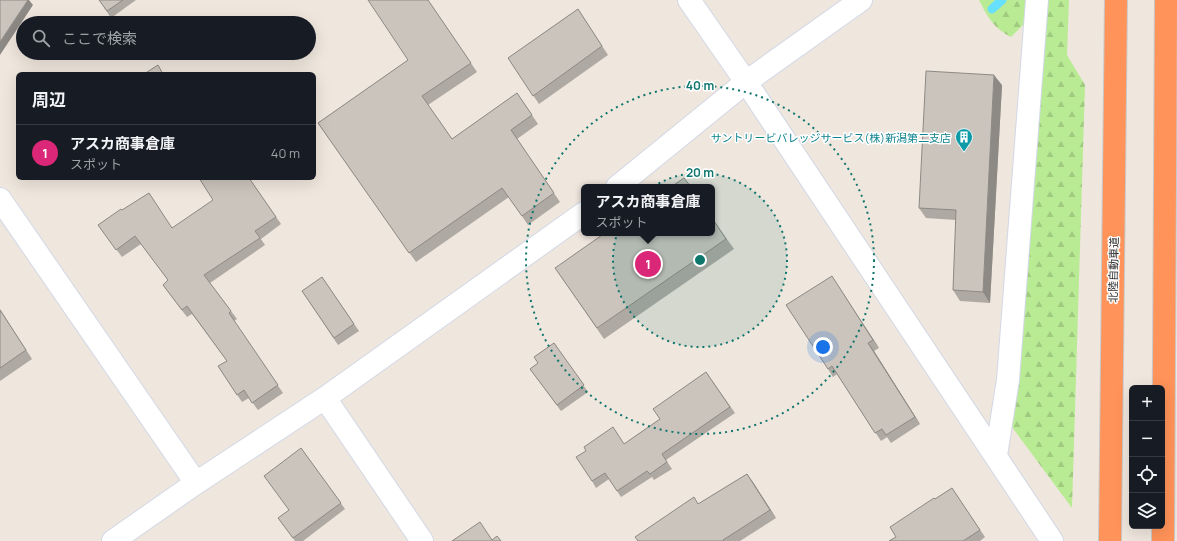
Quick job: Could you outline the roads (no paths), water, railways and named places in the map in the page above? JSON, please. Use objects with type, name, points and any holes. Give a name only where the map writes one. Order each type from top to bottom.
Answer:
[{"type":"highway","name":"北陸自動車道","points":[[1110,541],[1116,0]]},
{"type":"highway","points":[[1163,541],[1166,0]]},
{"type":"street","points":[[689,0],[746,82],[1052,541]]},
{"type":"street","points":[[621,184],[746,82],[861,0]]},
{"type":"street","points":[[996,455],[1008,380],[1037,0]]},
{"type":"street","points":[[0,199],[196,483]]},
{"type":"street","points":[[113,541],[196,483],[324,398],[581,215]]},
{"type":"street","points":[[324,398],[422,541]]},
{"type":"waterway","points":[[992,9],[1002,0]]},
{"type":"place","name":"サントリービバレッジサービス(株)新潟第二支店","points":[[964,152]]},
{"type":"place","name":"アスカ商事倉庫","points":[[648,264]]}]
